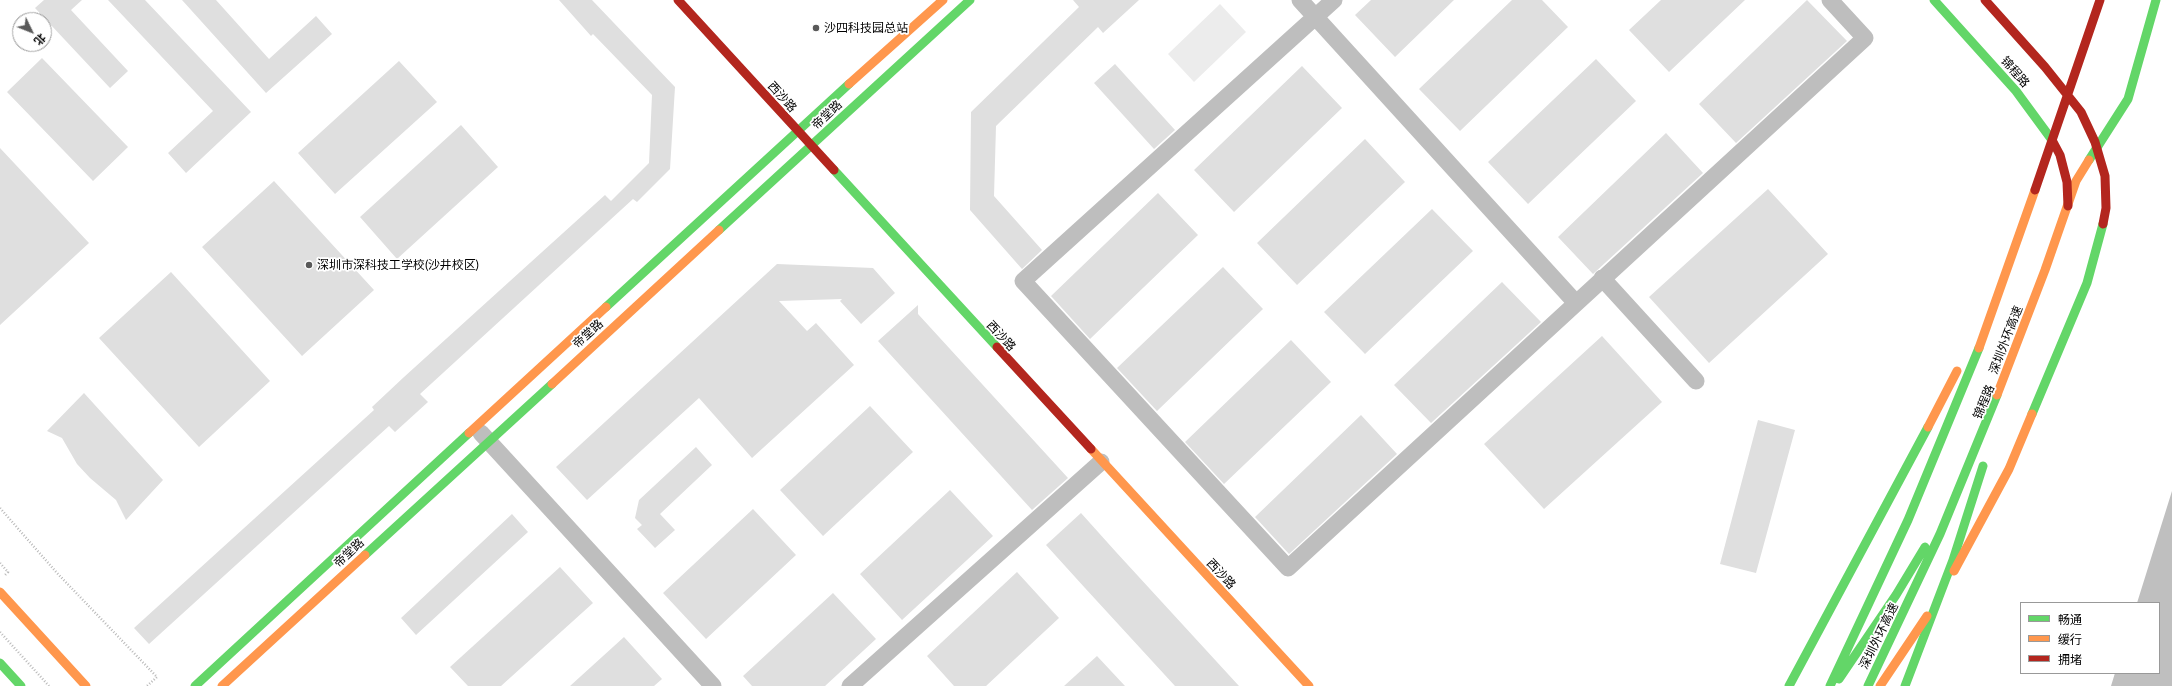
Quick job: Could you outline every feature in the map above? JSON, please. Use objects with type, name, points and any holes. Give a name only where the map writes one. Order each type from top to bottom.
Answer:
[{"type":"main road","name":"西沙路","points":[[678,0],[1101,462],[1309,686]]},
{"type":"main road","name":"帝堂路","points":[[195,686],[797,131],[943,0]]},
{"type":"main road","name":"帝堂路","points":[[222,686],[970,0]]},
{"type":"main road","name":"锦程路","points":[[1834,686],[1858,653],[1900,588],[1938,524],[1975,453],[2052,271],[2064,231],[2068,206],[2066,175],[2060,155],[2049,133],[2016,91],[1934,0]]},
{"type":"main road","points":[[1880,686],[1928,614],[1963,556],[2009,469],[2087,283],[2100,239],[2106,208],[2104,176],[2095,142],[2081,112],[2045,67],[1985,0]]},
{"type":"main road","name":"深圳外环高速","points":[[1830,686],[1918,498],[1980,347],[2012,259],[2100,0]]},
{"type":"main road","name":"深圳外环高速","points":[[1868,686],[1917,584],[1968,469],[2045,270],[2076,181],[2128,99],[2156,0]]},
{"type":"main road","points":[[1970,344],[2012,259]]},
{"type":"main road","points":[[1998,419],[2045,270]]},
{"type":"main road","points":[[1789,686],[1860,556],[1960,366]]},
{"type":"main road","points":[[1905,686],[1952,560],[1986,456]]},
{"type":"main road","points":[[0,592],[86,686]]},
{"type":"main road","points":[[0,663],[21,686]]},
{"type":"street","points":[[1300,0],[1576,303]]},
{"type":"street","points":[[1334,0],[1023,281],[1288,568],[1865,38],[1830,0]]},
{"type":"street","points":[[1602,278],[1696,381]]},
{"type":"street","points":[[475,427],[713,686]]},
{"type":"street","points":[[850,686],[1101,462]]},
{"type":"path","points":[[0,508],[57,573],[157,677],[147,686]]},
{"type":"path","points":[[0,563],[8,572],[0,579]]},
{"type":"shaded area","points":[[1220,4],[1246,32],[1194,82],[1168,54]]},
{"type":"shaded area","points":[[2172,491],[2172,686],[2111,686],[2115,674],[2160,674],[2160,602],[2137,602]]},
{"type":"building","points":[[44,0],[82,0],[71,10],[128,71],[110,88],[52,26],[52,12],[39,12],[35,8]]},
{"type":"building","points":[[108,0],[145,0],[251,112],[186,173],[168,153],[213,111]]},
{"type":"building","points":[[182,0],[216,0],[269,59],[316,16],[332,34],[266,93]]},
{"type":"building","points":[[559,0],[592,0],[675,87],[670,169],[637,202],[633,199],[420,394],[428,402],[395,432],[389,426],[149,644],[134,628],[374,410],[372,407],[404,377],[605,195],[611,201],[649,163],[652,95],[593,34],[591,36]]},
{"type":"building","points":[[1073,0],[1139,0],[1103,33],[1098,27],[996,126],[994,196],[1042,250],[1022,269],[970,210],[971,112],[1079,7]]},
{"type":"building","points":[[1371,0],[1454,0],[1395,57],[1355,15]]},
{"type":"building","points":[[1512,0],[1542,0],[1568,27],[1460,131],[1419,89]]},
{"type":"building","points":[[1661,0],[1745,0],[1669,72],[1629,30]]},
{"type":"building","points":[[1807,0],[1847,41],[1736,143],[1699,104]]},
{"type":"building","points":[[42,58],[128,147],[93,181],[7,92]]},
{"type":"building","points":[[1596,59],[1636,101],[1528,204],[1488,162]]},
{"type":"building","points":[[399,61],[437,102],[335,194],[298,153]]},
{"type":"building","points":[[1115,64],[1175,130],[1154,149],[1094,83]]},
{"type":"building","points":[[1302,66],[1342,108],[1234,212],[1194,170]]},
{"type":"building","points":[[461,125],[498,167],[397,259],[360,217]]},
{"type":"building","points":[[1666,133],[1703,173],[1593,274],[1558,237]]},
{"type":"building","points":[[1365,139],[1405,182],[1297,285],[1257,243]]},
{"type":"building","points":[[0,148],[89,243],[0,325]]},
{"type":"building","points":[[274,181],[374,290],[302,356],[202,247]]},
{"type":"building","points":[[1768,189],[1828,254],[1709,363],[1649,297]]},
{"type":"building","points":[[1158,193],[1198,235],[1090,339],[1051,296]]},
{"type":"building","points":[[1432,209],[1473,251],[1365,354],[1324,312]]},
{"type":"building","points":[[777,264],[873,268],[895,293],[861,324],[840,301],[842,299],[779,301],[807,331],[816,323],[854,365],[752,458],[699,398],[587,500],[556,467]]},
{"type":"building","points":[[1223,267],[1263,309],[1157,411],[1117,368]]},
{"type":"building","points":[[171,272],[270,381],[199,447],[99,338]]},
{"type":"building","points":[[1502,282],[1541,322],[1431,423],[1394,385]]},
{"type":"building","points":[[918,305],[918,314],[1068,478],[1032,510],[878,341]]},
{"type":"building","points":[[1602,336],[1662,402],[1544,509],[1484,444]]},
{"type":"building","points":[[1291,340],[1331,382],[1224,484],[1185,442]]},
{"type":"building","points":[[84,393],[163,480],[126,520],[116,500],[90,478],[77,464],[62,438],[47,431]]},
{"type":"building","points":[[870,406],[913,452],[823,536],[780,490]]},
{"type":"building","points":[[1361,415],[1397,454],[1289,554],[1255,517]]},
{"type":"building","points":[[1758,420],[1795,430],[1756,573],[1720,564]]},
{"type":"building","points":[[696,447],[712,465],[660,514],[675,530],[655,548],[637,529],[642,525],[635,518],[639,500]]},
{"type":"building","points":[[950,490],[993,536],[902,620],[860,574]]},
{"type":"building","points":[[753,509],[796,555],[706,639],[663,593]]},
{"type":"building","points":[[1081,513],[1239,686],[1175,686],[1085,588],[1046,545]]},
{"type":"building","points":[[512,514],[528,532],[416,635],[401,618]]},
{"type":"building","points":[[560,567],[593,603],[501,686],[468,686],[450,667]]},
{"type":"building","points":[[1017,572],[1059,618],[986,686],[954,686],[927,656]]},
{"type":"building","points":[[833,593],[876,639],[825,686],[752,686],[743,676]]},
{"type":"building","points":[[624,637],[662,679],[654,686],[570,686]]},
{"type":"building","points":[[1097,656],[1125,686],[1064,686]]},
{"type":"traffic: fast","points":[[719,230],[970,0]]},
{"type":"traffic: fast","points":[[1934,0],[2016,91],[2052,140]]},
{"type":"traffic: fast","points":[[2089,160],[2128,99],[2156,0]]},
{"type":"traffic: fast","points":[[606,307],[849,84]]},
{"type":"traffic: fast","points":[[834,170],[997,347]]},
{"type":"traffic: fast","points":[[2032,414],[2087,283],[2103,224]]},
{"type":"traffic: fast","points":[[1830,686],[1908,520],[1979,348]]},
{"type":"traffic: fast","points":[[365,555],[552,384]]},
{"type":"traffic: fast","points":[[1868,686],[1940,534],[1997,395]]},
{"type":"traffic: fast","points":[[1789,686],[1928,427]]},
{"type":"traffic: fast","points":[[195,686],[469,433]]},
{"type":"traffic: fast","points":[[1905,686],[1953,560],[1983,466]]},
{"type":"traffic: fast","points":[[1839,679],[1896,595],[1925,547]]},
{"type":"traffic: fast","points":[[0,663],[21,686]]},
{"type":"traffic: slow","points":[[849,84],[943,0]]},
{"type":"traffic: slow","points":[[1997,395],[2045,270],[2076,181],[2089,160]]},
{"type":"traffic: slow","points":[[1979,348],[2035,190]]},
{"type":"traffic: slow","points":[[552,384],[719,230]]},
{"type":"traffic: slow","points":[[469,433],[606,307]]},
{"type":"traffic: slow","points":[[1928,427],[1957,371]]},
{"type":"traffic: slow","points":[[1954,571],[2009,469],[2032,414]]},
{"type":"traffic: slow","points":[[1091,449],[1309,686]]},
{"type":"traffic: slow","points":[[222,686],[365,555]]},
{"type":"traffic: slow","points":[[0,592],[86,686]]},
{"type":"traffic: slow","points":[[1880,686],[1927,616]]},
{"type":"traffic: jam","points":[[678,0],[834,170]]},
{"type":"traffic: jam","points":[[1985,0],[2045,67],[2081,112],[2095,142],[2105,176],[2106,208],[2103,224]]},
{"type":"traffic: jam","points":[[2035,190],[2100,0]]},
{"type":"traffic: jam","points":[[2052,140],[2060,155],[2067,182],[2068,206]]},
{"type":"traffic: jam","points":[[997,347],[1091,449]]},
{"type":"place","name":"沙四科技园总站","points":[[816,28]]},
{"type":"place","name":"深圳市深科技工学校(沙井校区)","points":[[309,265]]}]
